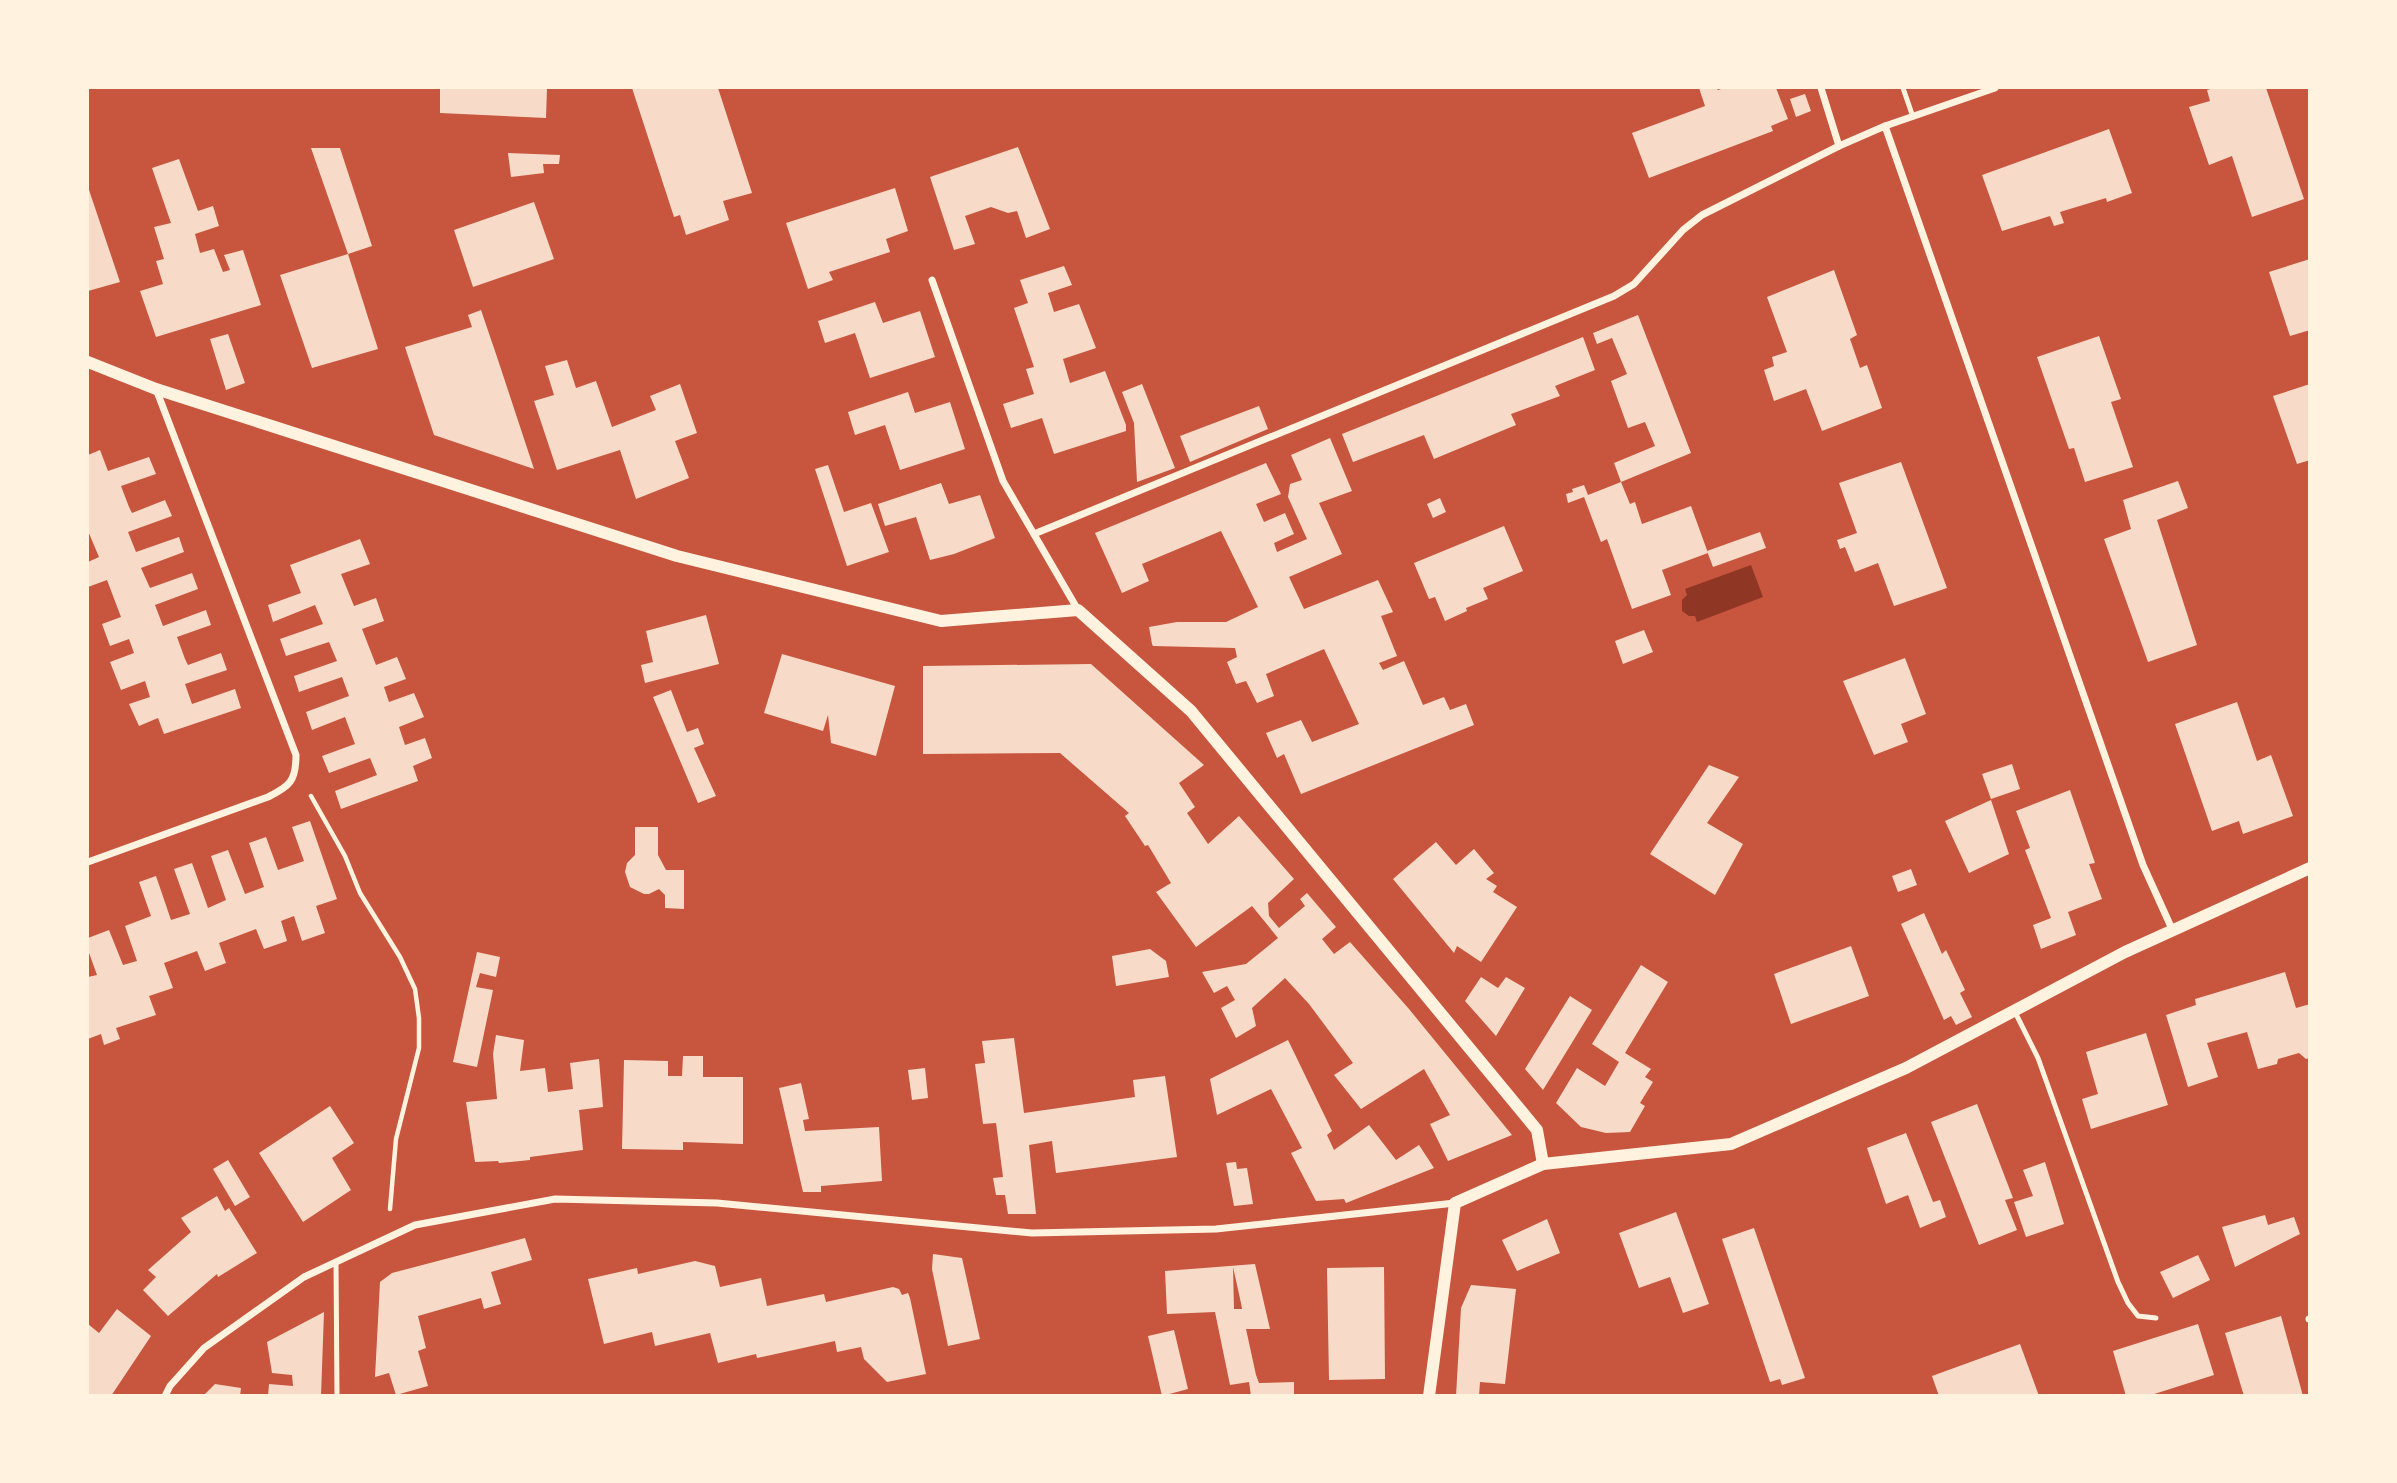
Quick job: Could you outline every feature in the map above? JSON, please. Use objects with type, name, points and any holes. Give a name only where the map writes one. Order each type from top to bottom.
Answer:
[{"type":"street","points":[[1821,88],[1839,146]]},
{"type":"street","points":[[1034,534],[1614,296],[1634,284],[1683,230],[1702,215],[1839,146],[1885,126],[1995,88]]},
{"type":"street","points":[[1885,126],[2143,865],[2172,929]]},
{"type":"street","points":[[932,280],[1003,481],[1078,610],[1191,711],[1537,1130],[1543,1164]]},
{"type":"street","points":[[88,362],[156,389],[677,556],[941,621],[1078,610]]},
{"type":"street","points":[[88,862],[268,797],[287,787],[296,771],[296,755],[156,389]]},
{"type":"street","points":[[165,1395],[204,1348],[304,1277],[415,1225],[555,1199],[717,1203],[1032,1233],[1216,1229],[1455,1203],[1543,1164],[1731,1144],[1906,1068],[2172,929],[2309,868]]},
{"type":"street","points":[[1429,1395],[1455,1203]]},
{"type":"lane","points":[[1903,88],[1913,117]]},
{"type":"lane","points":[[2014,1010],[2038,1058],[2118,1282],[2138,1316],[2156,1318]]},
{"type":"lane","points":[[336,1262],[337,1395]]},
{"type":"path","points":[[296,771],[335,836],[360,893],[400,957],[415,989],[419,1048],[396,1139],[388,1238]]},
{"type":"shaded area","points":[[1751,565],[1763,597],[1697,622],[1695,616],[1689,616],[1682,611],[1682,600],[1687,595],[1685,589]]},
{"type":"building","points":[[440,88],[547,88],[546,118],[440,113]]},
{"type":"building","points":[[632,88],[718,88],[752,193],[723,201],[729,220],[686,235],[680,215],[674,217]]},
{"type":"building","points":[[1699,88],[1776,88],[1788,119],[1771,126],[1773,131],[1649,178],[1632,133],[1705,106]]},
{"type":"building","points":[[2266,88],[2304,199],[2252,217],[2232,156],[2209,165],[2189,107],[2210,101],[2207,90]]},
{"type":"building","points":[[1805,94],[1811,111],[1796,117],[1790,99]]},
{"type":"building","points":[[2109,129],[2132,193],[2107,202],[2106,198],[2060,212],[2064,223],[2054,226],[2050,216],[2002,231],[1982,175]]},
{"type":"building","points":[[1018,147],[1050,229],[1026,238],[1017,211],[1008,213],[991,207],[965,216],[975,244],[954,250],[930,177]]},
{"type":"building","points":[[311,148],[340,148],[372,246],[348,254]]},
{"type":"building","points":[[508,153],[560,155],[559,164],[543,164],[544,173],[511,177]]},
{"type":"building","points":[[179,159],[198,211],[213,206],[219,226],[195,234],[200,253],[214,249],[223,272],[230,270],[224,255],[243,250],[261,305],[156,337],[140,291],[163,284],[156,261],[164,259],[154,227],[171,223],[152,168]]},
{"type":"building","points":[[88,187],[120,282],[88,291]]},
{"type":"building","points":[[895,188],[908,231],[886,239],[890,252],[829,272],[833,280],[808,289],[786,223]]},
{"type":"building","points":[[534,202],[554,259],[473,287],[454,230]]},
{"type":"building","points":[[348,254],[378,349],[312,368],[280,275]]},
{"type":"building","points":[[2310,259],[2310,330],[2290,336],[2269,272]]},
{"type":"building","points":[[1064,266],[1072,285],[1048,293],[1054,312],[1079,304],[1096,348],[1063,359],[1070,383],[1105,371],[1126,431],[1054,454],[1042,418],[1011,428],[1003,404],[1034,394],[1026,369],[1034,367],[1014,308],[1028,303],[1020,280]]},
{"type":"building","points":[[1834,270],[1857,335],[1850,339],[1860,368],[1867,365],[1882,408],[1822,431],[1806,389],[1774,401],[1764,370],[1774,366],[1772,357],[1787,352],[1767,297]]},
{"type":"building","points":[[875,302],[883,323],[920,311],[935,357],[870,378],[855,333],[825,343],[818,321]]},
{"type":"building","points":[[481,310],[534,469],[434,435],[405,347],[472,327],[468,315]]},
{"type":"building","points":[[1638,315],[1691,453],[1621,482],[1614,463],[1655,446],[1645,422],[1628,428],[1611,381],[1627,374],[1612,338],[1597,344],[1593,333]]},
{"type":"building","points":[[228,334],[245,383],[226,390],[210,339]]},
{"type":"building","points":[[2099,336],[2121,399],[2111,402],[2133,467],[2085,482],[2074,448],[2069,449],[2037,357]]},
{"type":"building","points":[[1583,337],[1595,370],[1555,386],[1560,396],[1511,414],[1516,425],[1434,459],[1424,435],[1353,462],[1342,434]]},
{"type":"building","points":[[567,360],[576,388],[596,381],[612,427],[656,410],[650,396],[680,384],[697,433],[675,441],[689,478],[636,499],[620,450],[557,470],[534,401],[554,395],[545,366]]},
{"type":"building","points":[[1142,384],[1175,468],[1137,482],[1134,423],[1122,392]]},
{"type":"building","points":[[2310,384],[2310,460],[2297,464],[2273,396]]},
{"type":"building","points":[[908,392],[915,413],[950,402],[965,449],[900,470],[885,425],[855,435],[848,412]]},
{"type":"building","points":[[1259,406],[1268,429],[1190,462],[1180,436]]},
{"type":"building","points":[[1330,438],[1352,491],[1319,503],[1342,554],[1289,577],[1304,609],[1378,580],[1393,612],[1381,616],[1397,656],[1379,663],[1383,670],[1404,661],[1423,705],[1444,697],[1450,710],[1466,704],[1474,725],[1301,794],[1284,754],[1277,758],[1266,733],[1301,720],[1312,742],[1359,724],[1324,649],[1266,674],[1274,696],[1257,703],[1246,681],[1236,684],[1227,662],[1237,657],[1235,648],[1152,644],[1149,627],[1177,622],[1226,622],[1258,607],[1221,531],[1142,564],[1149,581],[1122,593],[1095,533],[1266,463],[1281,494],[1256,504],[1264,522],[1285,513],[1294,534],[1274,543],[1277,552],[1307,539],[1288,497],[1290,484],[1302,480],[1291,455]]},
{"type":"building","points":[[100,450],[108,471],[149,457],[156,474],[121,486],[129,507],[132,513],[165,500],[172,516],[128,532],[136,552],[179,537],[184,552],[141,568],[150,588],[192,573],[198,589],[155,605],[163,626],[206,610],[211,625],[177,637],[188,665],[221,653],[227,670],[185,684],[192,704],[235,689],[241,708],[164,734],[158,718],[139,726],[129,704],[150,697],[145,681],[121,690],[110,662],[134,653],[129,639],[110,646],[102,624],[121,617],[107,580],[88,587],[88,562],[99,557],[88,531],[88,455]]},
{"type":"building","points":[[1901,462],[1947,588],[1894,606],[1878,563],[1855,572],[1845,547],[1840,549],[1837,540],[1857,533],[1839,483]]},
{"type":"building","points":[[828,465],[844,512],[871,503],[889,552],[847,566],[815,469]]},
{"type":"building","points":[[2178,481],[2188,508],[2157,520],[2197,645],[2148,662],[2104,539],[2131,529],[2123,500]]},
{"type":"building","points":[[1621,482],[1630,504],[1635,502],[1642,524],[1691,506],[1708,553],[1662,570],[1671,595],[1632,609],[1607,539],[1601,542],[1584,497],[1568,503],[1566,494],[1584,485],[1588,495]]},
{"type":"building","points":[[941,483],[949,504],[980,495],[995,538],[930,560],[916,517],[885,526],[878,504]]},
{"type":"building","points":[[1440,498],[1446,512],[1433,518],[1427,504]]},
{"type":"building","points":[[1504,526],[1523,571],[1483,588],[1488,599],[1445,621],[1435,597],[1429,599],[1414,563]]},
{"type":"building","points":[[1760,532],[1766,548],[1713,567],[1707,551]]},
{"type":"building","points":[[360,539],[370,564],[341,574],[354,606],[376,598],[384,621],[362,629],[376,665],[397,657],[406,679],[384,687],[389,702],[414,693],[424,717],[399,727],[405,745],[425,738],[432,758],[413,766],[418,781],[341,809],[335,791],[377,775],[370,758],[329,773],[322,756],[355,744],[345,717],[312,730],[306,712],[349,696],[342,677],[299,692],[294,676],[337,661],[329,642],[286,656],[280,639],[323,624],[315,605],[273,622],[268,605],[301,593],[290,565]]},
{"type":"building","points":[[706,615],[719,664],[645,683],[641,665],[653,662],[646,631]]},
{"type":"building","points":[[1644,630],[1653,652],[1623,664],[1615,641]]},
{"type":"building","points":[[782,654],[895,686],[876,756],[831,743],[828,715],[823,731],[764,713]]},
{"type":"building","points":[[1905,658],[1926,714],[1901,724],[1908,742],[1874,755],[1843,681]]},
{"type":"building","points":[[1091,664],[1204,765],[1179,783],[1195,807],[1187,813],[1208,844],[1239,816],[1294,879],[1268,903],[1269,916],[1279,928],[1305,906],[1300,899],[1307,893],[1336,927],[1322,939],[1334,954],[1350,942],[1409,1009],[1512,1135],[1448,1161],[1430,1124],[1450,1115],[1424,1069],[1361,1109],[1334,1075],[1353,1063],[1309,1004],[1285,978],[1252,1008],[1256,1026],[1236,1038],[1221,1008],[1235,1000],[1227,986],[1214,993],[1202,972],[1246,964],[1278,938],[1252,906],[1196,947],[1156,892],[1171,883],[1148,845],[1145,846],[1125,816],[1129,813],[1060,753],[923,754],[923,666]]},
{"type":"building","points":[[671,690],[687,732],[698,728],[704,744],[694,748],[716,796],[698,803],[653,697]]},
{"type":"building","points":[[2237,702],[2257,761],[2271,755],[2293,816],[2243,834],[2239,821],[2212,831],[2175,724]]},
{"type":"building","points":[[2012,764],[2020,789],[1991,799],[1982,774]]},
{"type":"building","points":[[1709,765],[1739,777],[1707,823],[1743,844],[1715,895],[1650,854]]},
{"type":"building","points":[[2070,790],[2095,863],[2089,864],[2102,899],[2068,912],[2076,935],[2041,949],[2033,925],[2051,918],[2025,850],[2030,848],[2016,811]]},
{"type":"building","points":[[1991,800],[2009,854],[1969,873],[1945,821]]},
{"type":"building","points":[[310,821],[337,899],[316,906],[325,933],[302,941],[294,916],[281,921],[287,941],[264,949],[256,929],[219,943],[226,963],[205,971],[197,951],[164,963],[173,988],[149,996],[156,1015],[116,1028],[120,1039],[104,1045],[101,1034],[88,1039],[88,977],[97,975],[88,950],[88,938],[109,930],[123,965],[137,961],[125,926],[151,916],[139,882],[156,876],[171,920],[190,914],[174,869],[192,863],[208,908],[226,900],[211,856],[228,850],[245,894],[264,887],[249,843],[266,837],[278,870],[304,861],[292,827]]},
{"type":"building","points":[[635,827],[658,827],[658,855],[666,870],[684,870],[684,909],[665,908],[665,895],[659,889],[644,894],[630,887],[625,872],[627,863],[635,855]]},
{"type":"building","points":[[1436,842],[1456,865],[1474,849],[1494,873],[1486,879],[1497,886],[1493,892],[1517,907],[1481,962],[1457,946],[1454,953],[1393,879]]},
{"type":"building","points":[[1911,869],[1917,885],[1898,892],[1892,876]]},
{"type":"building","points":[[1924,913],[1942,954],[1946,950],[1965,990],[1960,993],[1972,1017],[1956,1025],[1951,1016],[1944,1020],[1901,924]]},
{"type":"building","points":[[1851,946],[1869,996],[1791,1024],[1774,974]]},
{"type":"building","points":[[1150,949],[1166,961],[1169,977],[1116,986],[1112,956]]},
{"type":"building","points":[[477,952],[500,957],[496,977],[480,973],[476,987],[493,990],[477,1067],[453,1062]]},
{"type":"building","points":[[1641,965],[1668,982],[1625,1053],[1651,1069],[1645,1077],[1653,1082],[1640,1103],[1645,1106],[1630,1132],[1606,1133],[1581,1127],[1556,1103],[1577,1068],[1605,1086],[1619,1062],[1592,1044]]},
{"type":"building","points":[[2285,972],[2296,1008],[2310,1004],[2310,1058],[2306,1059],[2299,1053],[2278,1059],[2277,1064],[2258,1069],[2247,1032],[2207,1043],[2218,1077],[2188,1087],[2166,1015],[2196,1005],[2195,999]]},
{"type":"building","points":[[1481,977],[1498,988],[1506,977],[1525,988],[1496,1036],[1465,1001]]},
{"type":"building","points":[[1570,996],[1592,1010],[1543,1090],[1525,1069]]},
{"type":"building","points":[[2146,1033],[2168,1105],[2091,1129],[2082,1099],[2098,1094],[2086,1052]]},
{"type":"building","points":[[496,1035],[524,1040],[520,1071],[545,1068],[548,1092],[573,1089],[570,1063],[599,1059],[603,1107],[579,1110],[583,1150],[530,1157],[530,1160],[475,1162],[466,1102],[497,1099],[493,1054]]},
{"type":"building","points":[[1014,1038],[1024,1113],[1135,1097],[1133,1080],[1165,1076],[1177,1157],[1056,1173],[1052,1141],[1029,1145],[1036,1214],[1008,1214],[1005,1195],[996,1195],[993,1178],[1003,1177],[996,1123],[983,1124],[975,1064],[985,1063],[982,1041]]},
{"type":"building","points":[[1288,1040],[1332,1131],[1327,1135],[1334,1150],[1369,1125],[1396,1160],[1419,1145],[1434,1168],[1346,1203],[1344,1199],[1316,1201],[1291,1153],[1302,1148],[1271,1089],[1217,1115],[1210,1079]]},
{"type":"building","points":[[683,1056],[703,1056],[703,1077],[743,1077],[743,1144],[683,1142],[683,1150],[622,1149],[624,1060],[668,1061],[668,1076],[682,1076]]},
{"type":"building","points":[[925,1068],[928,1098],[912,1100],[908,1070]]},
{"type":"building","points":[[801,1083],[809,1119],[803,1120],[805,1131],[879,1127],[882,1181],[821,1186],[821,1192],[803,1192],[779,1088]]},
{"type":"building","points":[[1977,1104],[2013,1198],[2005,1200],[2017,1230],[1979,1245],[1931,1122]]},
{"type":"building","points":[[330,1106],[354,1143],[332,1158],[351,1190],[303,1222],[259,1153]]},
{"type":"building","points":[[1906,1133],[1933,1202],[1940,1200],[1946,1217],[1920,1228],[1908,1195],[1886,1204],[1867,1148]]},
{"type":"building","points":[[228,1160],[250,1197],[235,1206],[213,1169]]},
{"type":"building","points":[[1236,1162],[1237,1169],[1247,1168],[1253,1204],[1234,1206],[1226,1163]]},
{"type":"building","points":[[2045,1162],[2064,1224],[2026,1237],[2014,1202],[2033,1196],[2023,1170]]},
{"type":"building","points":[[217,1196],[225,1211],[229,1208],[257,1253],[218,1277],[217,1274],[168,1316],[143,1290],[156,1277],[148,1270],[191,1232],[181,1218]]},
{"type":"building","points":[[1676,1212],[1709,1304],[1683,1313],[1670,1277],[1639,1288],[1619,1233]]},
{"type":"building","points":[[2265,1215],[2268,1225],[2294,1217],[2300,1234],[2235,1267],[2222,1227]]},
{"type":"building","points":[[1547,1219],[1560,1253],[1517,1271],[1502,1240]]},
{"type":"building","points":[[1754,1228],[1805,1378],[1782,1385],[1780,1379],[1770,1382],[1722,1239]]},
{"type":"building","points":[[525,1238],[532,1260],[491,1272],[501,1304],[484,1309],[481,1298],[418,1316],[426,1348],[418,1351],[428,1386],[396,1395],[389,1373],[375,1377],[380,1282],[392,1273]]},
{"type":"building","points":[[933,1254],[962,1258],[980,1339],[948,1346],[932,1269]]},
{"type":"building","points":[[2198,1255],[2210,1280],[2173,1298],[2160,1272]]},
{"type":"building","points":[[695,1261],[715,1266],[720,1287],[761,1278],[767,1306],[824,1294],[826,1302],[893,1287],[899,1289],[902,1295],[908,1293],[926,1374],[887,1382],[864,1359],[861,1347],[837,1352],[835,1341],[757,1358],[756,1354],[718,1363],[710,1333],[655,1346],[652,1332],[604,1344],[588,1279],[637,1268],[638,1274]]},
{"type":"building","points":[[1255,1264],[1270,1329],[1246,1329],[1256,1375],[1259,1383],[1294,1382],[1294,1396],[1251,1396],[1249,1382],[1230,1385],[1215,1312],[1167,1314],[1165,1271]],"holes":[[[1233,1267],[1242,1309],[1234,1309]]]},
{"type":"building","points":[[1384,1267],[1385,1379],[1329,1380],[1327,1268]]},
{"type":"building","points":[[1471,1285],[1516,1289],[1505,1384],[1480,1382],[1479,1396],[1456,1396],[1461,1308]]},
{"type":"building","points":[[117,1309],[151,1336],[111,1396],[88,1396],[88,1324],[99,1333]]},
{"type":"building","points":[[324,1312],[321,1396],[268,1396],[269,1384],[293,1386],[292,1375],[272,1373],[267,1342]]},
{"type":"building","points":[[2281,1316],[2303,1396],[2244,1396],[2225,1333]]},
{"type":"building","points":[[2198,1324],[2214,1375],[2148,1396],[2126,1396],[2113,1351]]},
{"type":"building","points":[[1174,1330],[1188,1389],[1162,1396],[1148,1336]]},
{"type":"building","points":[[2020,1344],[2039,1396],[1939,1396],[1932,1376]]},
{"type":"building","points":[[215,1384],[241,1388],[240,1396],[203,1396]]}]
